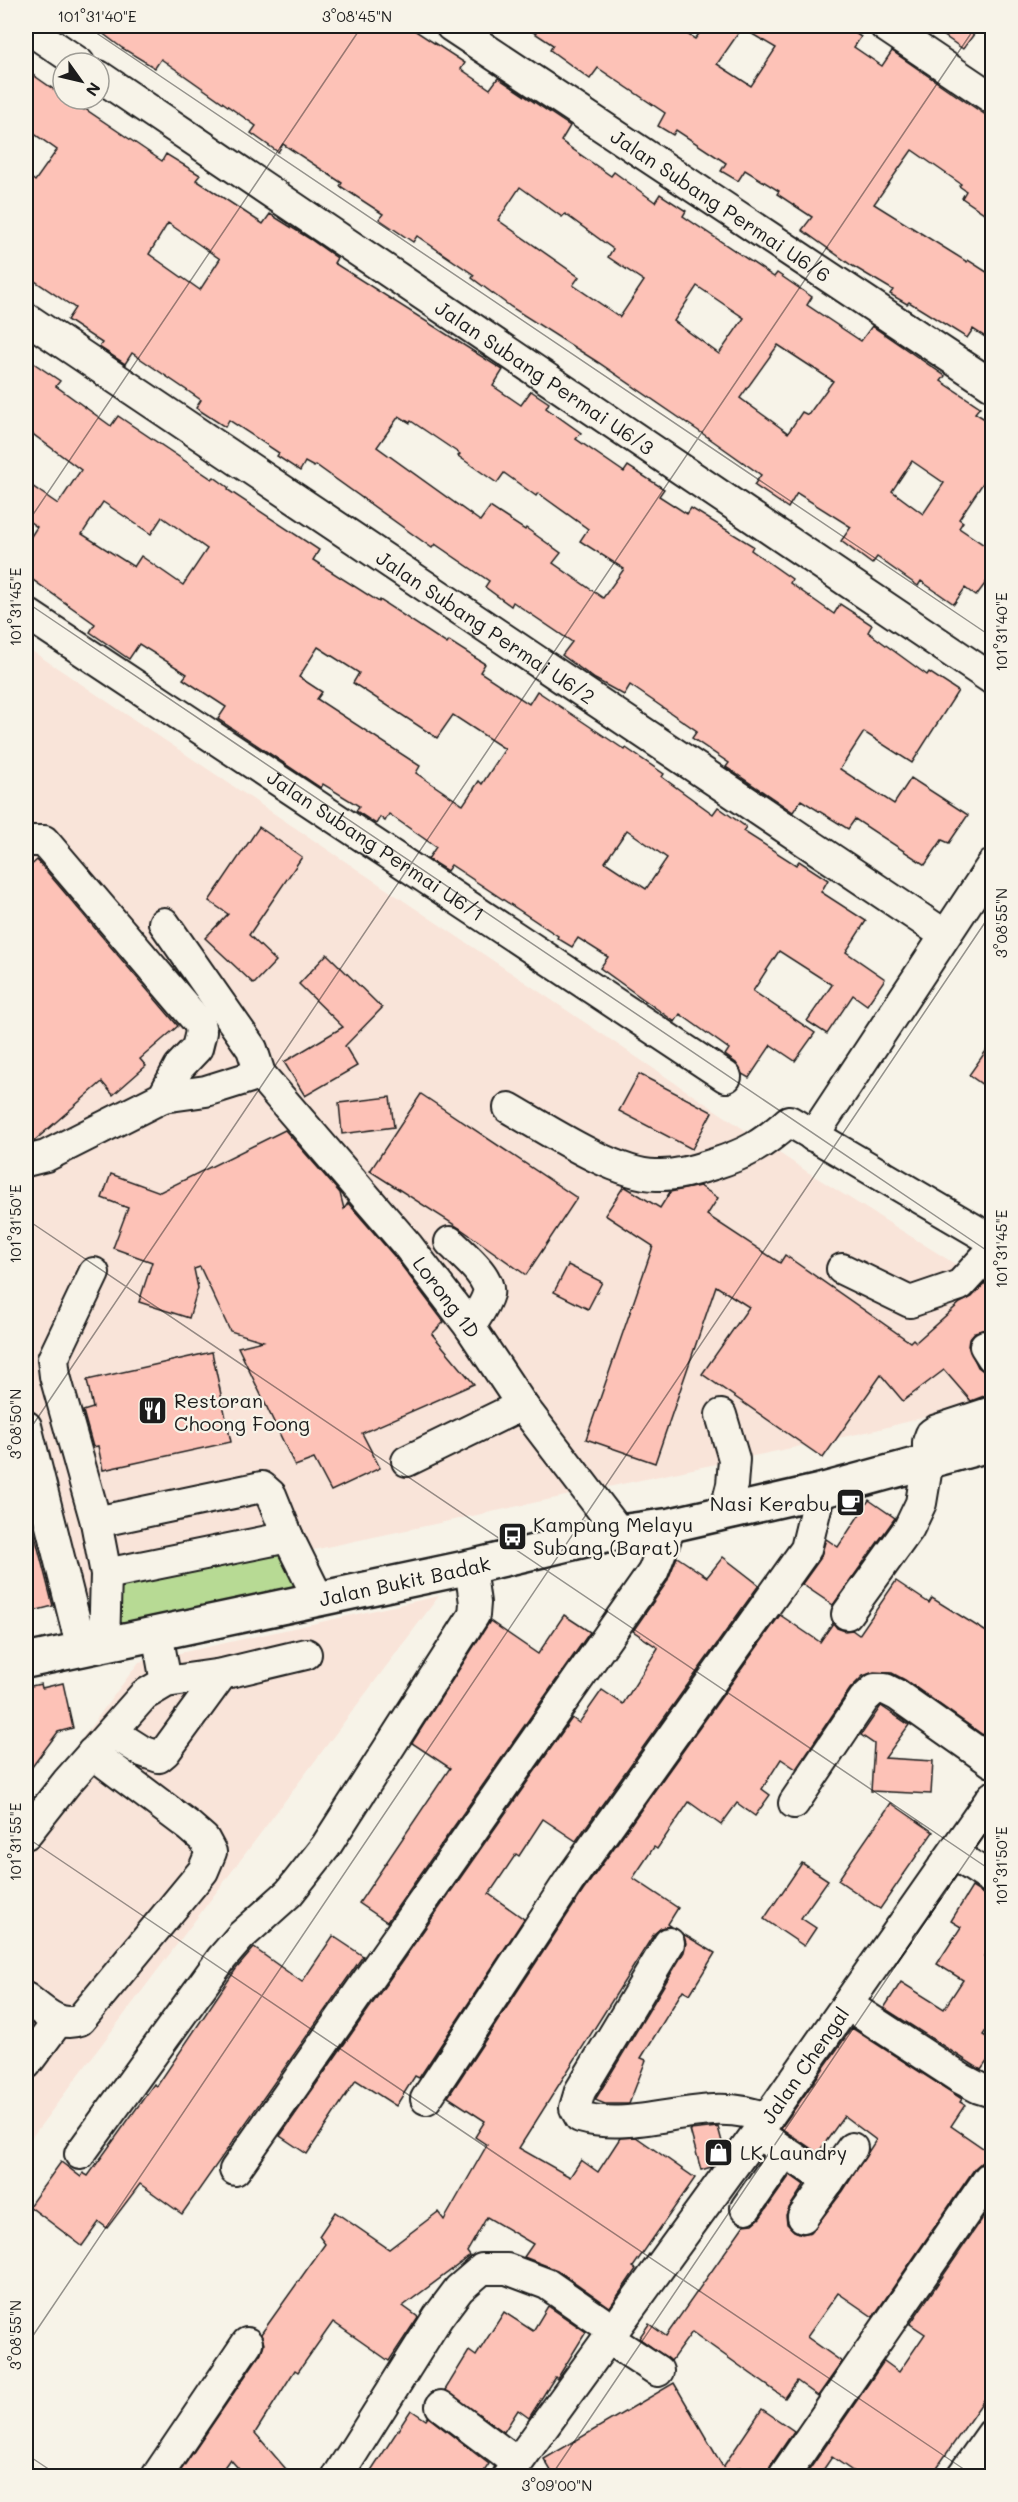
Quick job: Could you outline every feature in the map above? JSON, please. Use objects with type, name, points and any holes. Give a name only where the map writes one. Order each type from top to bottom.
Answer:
[{"type":"main road","name":"Jalan Bukit Badak","points":[[26,1661],[319,1600],[619,1532],[671,1525],[820,1491],[993,1444]]},
{"type":"street","name":"Jalan Subang Permai U6/6","points":[[451,26],[993,385]]},
{"type":"street","points":[[885,26],[993,98]]},
{"type":"street","points":[[26,27],[61,51]]},
{"type":"street","name":"Jalan Subang Permai U6/3","points":[[111,84],[993,679]]},
{"type":"street","name":"Jalan Subang Permai U6/2","points":[[26,318],[945,935]]},
{"type":"street","name":"Jalan Subang Permai U6/1","points":[[26,613],[726,1077]]},
{"type":"street","points":[[26,841],[44,841],[199,1023],[201,1032],[197,1048],[179,1067],[163,1097]]},
{"type":"street","points":[[509,1108],[610,1164],[654,1176],[686,1173],[743,1154],[801,1128],[945,935],[993,865]]},
{"type":"street","points":[[26,1161],[45,1156],[163,1097],[206,1091],[260,1074],[252,1049],[164,923]]},
{"type":"street","name":"Lorong 1D","points":[[260,1074],[408,1246],[470,1327],[522,1405],[619,1532]]},
{"type":"street","points":[[801,1128],[993,1240]]},
{"type":"street","points":[[450,1242],[487,1280],[488,1296],[470,1327]]},
{"type":"street","points":[[842,1269],[910,1302],[960,1286],[993,1250]]},
{"type":"street","points":[[93,1647],[106,1574],[96,1522],[55,1376],[53,1359],[94,1273]]},
{"type":"street","points":[[407,1461],[522,1405]]},
{"type":"street","points":[[847,1614],[909,1528],[921,1503],[928,1461],[928,1442],[931,1434],[993,1412]]},
{"type":"street","points":[[721,1415],[734,1459],[732,1485],[724,1512]]},
{"type":"street","points":[[26,1426],[93,1647]]},
{"type":"street","points":[[96,1522],[262,1487],[271,1495],[288,1538],[319,1600]]},
{"type":"street","points":[[426,2099],[569,1881],[806,1548],[820,1491]]},
{"type":"street","points":[[235,2170],[652,1572],[671,1525]]},
{"type":"street","points":[[106,1574],[288,1538]]},
{"type":"street","points":[[80,2154],[222,1958],[241,1936],[289,1893],[326,1846],[474,1615],[475,1603],[470,1567]]},
{"type":"street","points":[[157,1634],[166,1682]]},
{"type":"street","points":[[26,1834],[92,1753],[144,1695],[166,1682],[222,1674],[306,1654]]},
{"type":"street","points":[[112,1732],[142,1751],[159,1756],[165,1752],[222,1674]]},
{"type":"street","points":[[794,1803],[864,1699],[875,1689],[885,1689],[897,1695],[993,1762]]},
{"type":"street","points":[[26,1998],[58,2021],[70,2023],[80,2020],[203,1871],[211,1852],[204,1839],[189,1826],[92,1753]]},
{"type":"street","name":"Jalan Chengal","points":[[512,2470],[762,2126],[993,1797]]},
{"type":"street","points":[[954,1854],[993,1879]]},
{"type":"street","points":[[669,1943],[580,2091],[575,2108],[580,2117],[592,2121],[620,2122],[731,2109],[752,2112],[785,2152],[829,2181]]},
{"type":"street","points":[[848,2005],[960,2078],[993,2092]]},
{"type":"street","points":[[26,2064],[58,2021]]},
{"type":"street","points":[[803,2217],[852,2148]]},
{"type":"street","points":[[746,2208],[785,2152]]},
{"type":"street","points":[[784,2476],[989,2178]]},
{"type":"street","points":[[338,2476],[438,2317],[459,2289],[482,2270],[507,2269],[547,2284],[658,2371]]},
{"type":"street","points":[[157,2476],[247,2343]]},
{"type":"street","points":[[441,2406],[512,2470]]},
{"type":"street","points":[[962,2476],[993,2434]]},
{"type":"shaded area","points":[[26,647],[806,1171],[992,1287],[992,1399],[876,1430],[26,1611]]},
{"type":"shaded area","points":[[439,1596],[26,2145],[26,1813],[139,1662]]},
{"type":"green space","points":[[289,1546],[299,1591],[111,1626],[112,1578]]},
{"type":"building","points":[[93,26],[408,26],[465,63],[461,69],[490,89],[498,78],[570,126],[561,141],[611,176],[614,172],[655,202],[660,194],[686,211],[683,216],[774,277],[777,273],[812,297],[807,305],[861,341],[872,326],[945,376],[941,381],[980,407],[975,413],[993,424],[993,468],[959,519],[963,522],[959,528],[993,551],[993,573],[976,596],[965,588],[954,604],[921,581],[918,586],[877,557],[872,564],[841,541],[851,527],[797,493],[788,508],[754,485],[761,475],[599,363],[511,307],[472,278],[474,275],[417,236],[413,242],[379,219],[383,214],[340,186],[342,183],[283,144],[278,152],[251,133],[256,126],[161,59],[155,68],[122,48]],"holes":[[[520,187],[562,217],[565,214],[613,249],[608,257],[644,281],[620,317],[573,285],[579,277],[498,220]],[[697,286],[744,318],[719,354],[674,321]],[[778,345],[833,381],[808,415],[802,412],[788,433],[740,398]],[[912,461],[944,483],[923,514],[892,491]]]},
{"type":"building","points":[[524,26],[674,26],[695,39],[705,26],[844,26],[861,37],[854,47],[882,66],[892,51],[993,120],[993,219],[962,198],[966,191],[959,186],[961,184],[912,150],[874,204],[993,276],[993,342],[973,329],[967,338],[909,302],[907,304],[890,294],[893,290],[851,265],[802,230],[812,217],[777,194],[779,191],[745,170],[738,181],[721,171],[726,163],[676,130],[673,135],[658,126],[665,113],[598,68],[590,79],[550,50],[553,45]],"holes":[[[742,28],[776,48],[751,86],[717,64]]]},
{"type":"building","points":[[930,26],[980,26],[963,49]]},
{"type":"building","points":[[26,70],[51,88],[51,111],[88,111],[162,161],[166,154],[200,175],[196,180],[263,224],[270,214],[310,239],[337,258],[334,263],[503,370],[493,386],[521,405],[531,391],[549,403],[546,408],[581,433],[576,439],[624,472],[628,466],[664,489],[659,496],[687,514],[691,508],[753,546],[751,550],[792,579],[790,583],[834,614],[840,604],[872,625],[868,632],[927,675],[929,672],[958,691],[912,763],[864,732],[840,769],[894,804],[911,778],[968,815],[949,843],[942,840],[925,865],[855,819],[848,829],[801,800],[793,812],[726,767],[729,763],[692,738],[697,731],[630,685],[624,695],[595,679],[562,655],[572,642],[513,602],[511,606],[485,587],[489,581],[435,544],[432,548],[316,465],[314,467],[305,462],[300,471],[277,456],[279,453],[229,420],[225,427],[196,408],[201,400],[132,353],[125,364],[99,347],[102,343],[67,320],[75,308],[26,275],[26,174],[35,181],[57,150],[26,128]],"holes":[[[168,223],[220,259],[200,290],[149,254]],[[399,416],[410,423],[411,421],[460,454],[458,456],[497,483],[504,473],[536,496],[538,493],[588,529],[580,541],[624,569],[603,598],[553,563],[561,553],[526,528],[525,530],[490,507],[480,521],[377,447]]]},
{"type":"building","points":[[26,358],[60,381],[56,386],[111,426],[118,416],[212,479],[214,477],[229,488],[228,490],[319,550],[313,560],[447,644],[449,641],[485,664],[480,672],[529,704],[537,691],[664,774],[662,777],[713,814],[718,807],[746,827],[743,831],[796,865],[799,861],[828,880],[821,892],[866,921],[846,952],[885,979],[867,1005],[853,995],[827,1034],[807,1021],[832,985],[779,951],[753,991],[815,1033],[795,1061],[771,1045],[749,1078],[742,1074],[736,1063],[725,1055],[729,1049],[680,1014],[675,1022],[600,968],[608,957],[578,938],[572,947],[451,865],[447,871],[428,859],[436,847],[389,814],[385,821],[380,817],[376,824],[356,811],[359,806],[323,784],[321,788],[218,719],[226,707],[183,679],[187,674],[139,644],[129,659],[90,632],[95,624],[26,575],[26,544],[37,527],[26,519],[26,482],[58,504],[81,470],[26,429]],"holes":[[[103,502],[151,534],[162,517],[207,549],[183,585],[141,556],[134,567],[82,534]],[[318,647],[359,673],[353,683],[437,738],[453,715],[505,749],[482,784],[479,781],[463,805],[416,773],[420,766],[317,699],[322,692],[299,677]],[[627,830],[667,858],[646,889],[605,862]]]},
{"type":"building","points":[[259,827],[302,857],[249,935],[276,961],[254,984],[205,938],[228,914],[209,901]]},
{"type":"building","points":[[37,860],[178,1026],[140,1059],[146,1066],[113,1095],[102,1082],[34,1141],[26,1143],[26,870]]},
{"type":"building","points":[[327,954],[382,1008],[345,1046],[357,1066],[305,1096],[284,1062],[343,1027],[299,984]]},
{"type":"building","points":[[993,1041],[993,1092],[969,1075]]},
{"type":"building","points":[[639,1074],[712,1112],[692,1149],[619,1111]]},
{"type":"building","points":[[421,1094],[577,1198],[526,1275],[461,1229],[370,1171]]},
{"type":"building","points":[[390,1097],[394,1127],[342,1134],[339,1103]]},
{"type":"building","points":[[285,1130],[340,1193],[344,1209],[348,1203],[395,1257],[444,1322],[432,1334],[474,1384],[362,1433],[380,1468],[331,1491],[314,1459],[295,1466],[238,1347],[263,1341],[230,1331],[200,1267],[194,1269],[198,1288],[189,1318],[139,1302],[152,1262],[113,1248],[128,1208],[102,1198],[111,1174],[160,1192]]},
{"type":"building","points":[[624,1186],[660,1208],[670,1192],[700,1186],[718,1198],[707,1215],[780,1263],[785,1255],[910,1342],[913,1339],[916,1342],[960,1303],[972,1297],[993,1275],[993,1324],[975,1332],[969,1339],[968,1346],[978,1367],[993,1374],[993,1389],[984,1396],[971,1401],[944,1370],[903,1401],[881,1375],[823,1458],[702,1374],[749,1307],[716,1286],[655,1463],[586,1439],[653,1246],[605,1215]]},
{"type":"building","points":[[568,1265],[602,1282],[588,1309],[554,1292]]},
{"type":"building","name":"Restoran Choong Foong","points":[[212,1352],[231,1442],[103,1470],[98,1446],[93,1447],[83,1411],[93,1408],[87,1380]]},
{"type":"building","points":[[869,1500],[895,1518],[833,1605],[802,1584],[820,1559],[826,1539],[838,1547]]},
{"type":"building","points":[[26,1501],[53,1606],[26,1613]]},
{"type":"building","points":[[677,1557],[707,1577],[723,1557],[759,1585],[576,1841],[543,1819],[519,1856],[516,1854],[489,1894],[524,1919],[419,2078],[415,2076],[396,2106],[356,2080],[307,2154],[280,2136],[572,1718],[579,1723],[602,1690],[623,1704],[658,1648],[633,1631],[667,1582]]},
{"type":"building","points":[[896,1581],[929,1603],[932,1598],[993,1636],[993,1720],[983,1735],[905,1680],[892,1673],[874,1672],[863,1676],[850,1689],[796,1769],[781,1759],[762,1789],[770,1795],[755,1816],[737,1803],[721,1825],[689,1802],[657,1849],[654,1847],[633,1878],[678,1908],[668,1924],[671,1926],[661,1928],[654,1934],[519,2148],[570,2177],[581,2160],[598,2172],[620,2138],[636,2137],[695,2178],[633,2267],[636,2269],[610,2307],[557,2270],[524,2257],[533,2244],[487,2217],[467,2252],[470,2256],[403,2306],[418,2317],[389,2361],[333,2322],[298,2372],[295,2370],[255,2433],[292,2476],[245,2476],[230,2459],[218,2476],[177,2476],[261,2353],[264,2344],[261,2334],[325,2244],[319,2236],[335,2212],[389,2249],[438,2212],[444,2220],[487,2145],[475,2137],[485,2121],[448,2097],[583,1891],[780,1615],[820,1642],[833,1623],[837,1628],[845,1631],[852,1630],[859,1635]]},
{"type":"building","points":[[564,1615],[590,1632],[387,1922],[359,1903],[450,1768],[412,1743],[490,1621],[538,1654]]},
{"type":"building","points":[[63,1683],[73,1728],[58,1732],[26,1775],[26,1687],[41,1684],[42,1688]]},
{"type":"building","points":[[881,1706],[909,1725],[885,1758],[933,1761],[931,1794],[871,1791],[874,1744],[861,1735]]},
{"type":"building","points":[[891,1803],[933,1832],[880,1909],[838,1880]]},
{"type":"building","points":[[802,1863],[828,1880],[801,1918],[816,1928],[804,1946],[764,1919]]},
{"type":"building","points":[[972,1887],[983,1894],[993,1896],[993,1942],[984,1956],[993,1961],[993,2020],[983,2035],[993,2041],[993,2053],[981,2070],[884,2008],[901,1982],[944,2009],[963,1980],[937,1964],[961,1927],[951,1921]]},
{"type":"building","points":[[683,1934],[715,1953],[690,1994],[683,1990],[641,2058],[646,2060],[629,2104],[605,2104],[595,2100],[684,1952],[686,1943]]},
{"type":"building","points":[[333,1936],[363,1956],[182,2214],[140,2184],[107,2228],[99,2222],[82,2246],[29,2206],[61,2162],[81,2177],[83,2173],[88,2176],[154,2084],[157,2086],[236,1969],[254,1948],[302,1982]]},
{"type":"building","points":[[852,2028],[962,2099],[960,2102],[965,2105],[951,2126],[993,2155],[993,2161],[982,2162],[975,2168],[873,2317],[838,2293],[807,2337],[842,2362],[818,2396],[797,2381],[785,2398],[692,2332],[671,2361],[639,2338],[649,2324],[666,2336],[744,2225],[753,2224],[760,2218],[790,2175],[804,2185],[789,2208],[786,2215],[787,2224],[794,2231],[802,2234],[811,2232],[843,2191],[876,2140],[844,2116],[818,2153],[781,2128]]},
{"type":"building","points":[[718,2127],[724,2149],[711,2167],[701,2170],[690,2130]]},
{"type":"building","points":[[993,2203],[993,2387],[931,2476],[860,2476],[832,2457],[819,2476],[805,2476],[884,2361],[899,2372],[925,2334],[910,2324]]},
{"type":"building","points":[[548,2306],[586,2332],[529,2418],[518,2410],[504,2432],[445,2390],[469,2351],[476,2356],[504,2312],[533,2331]]},
{"type":"building","points":[[674,2383],[723,2467],[762,2409],[794,2431],[770,2466],[767,2476],[754,2476],[740,2467],[727,2474],[729,2476],[554,2476],[544,2459]]},
{"type":"building","points":[[411,2410],[426,2420],[428,2417],[489,2464],[481,2476],[368,2476]]},
{"type":"place","name":"Restoran Choong Foong","points":[[153,1411]]},
{"type":"place","name":"Nasi Kerabu","points":[[851,1503]]},
{"type":"place","name":"Kampung Melayu Subang (Barat)","points":[[512,1536]]},
{"type":"place","name":"LK Laundry","points":[[719,2152]]}]
